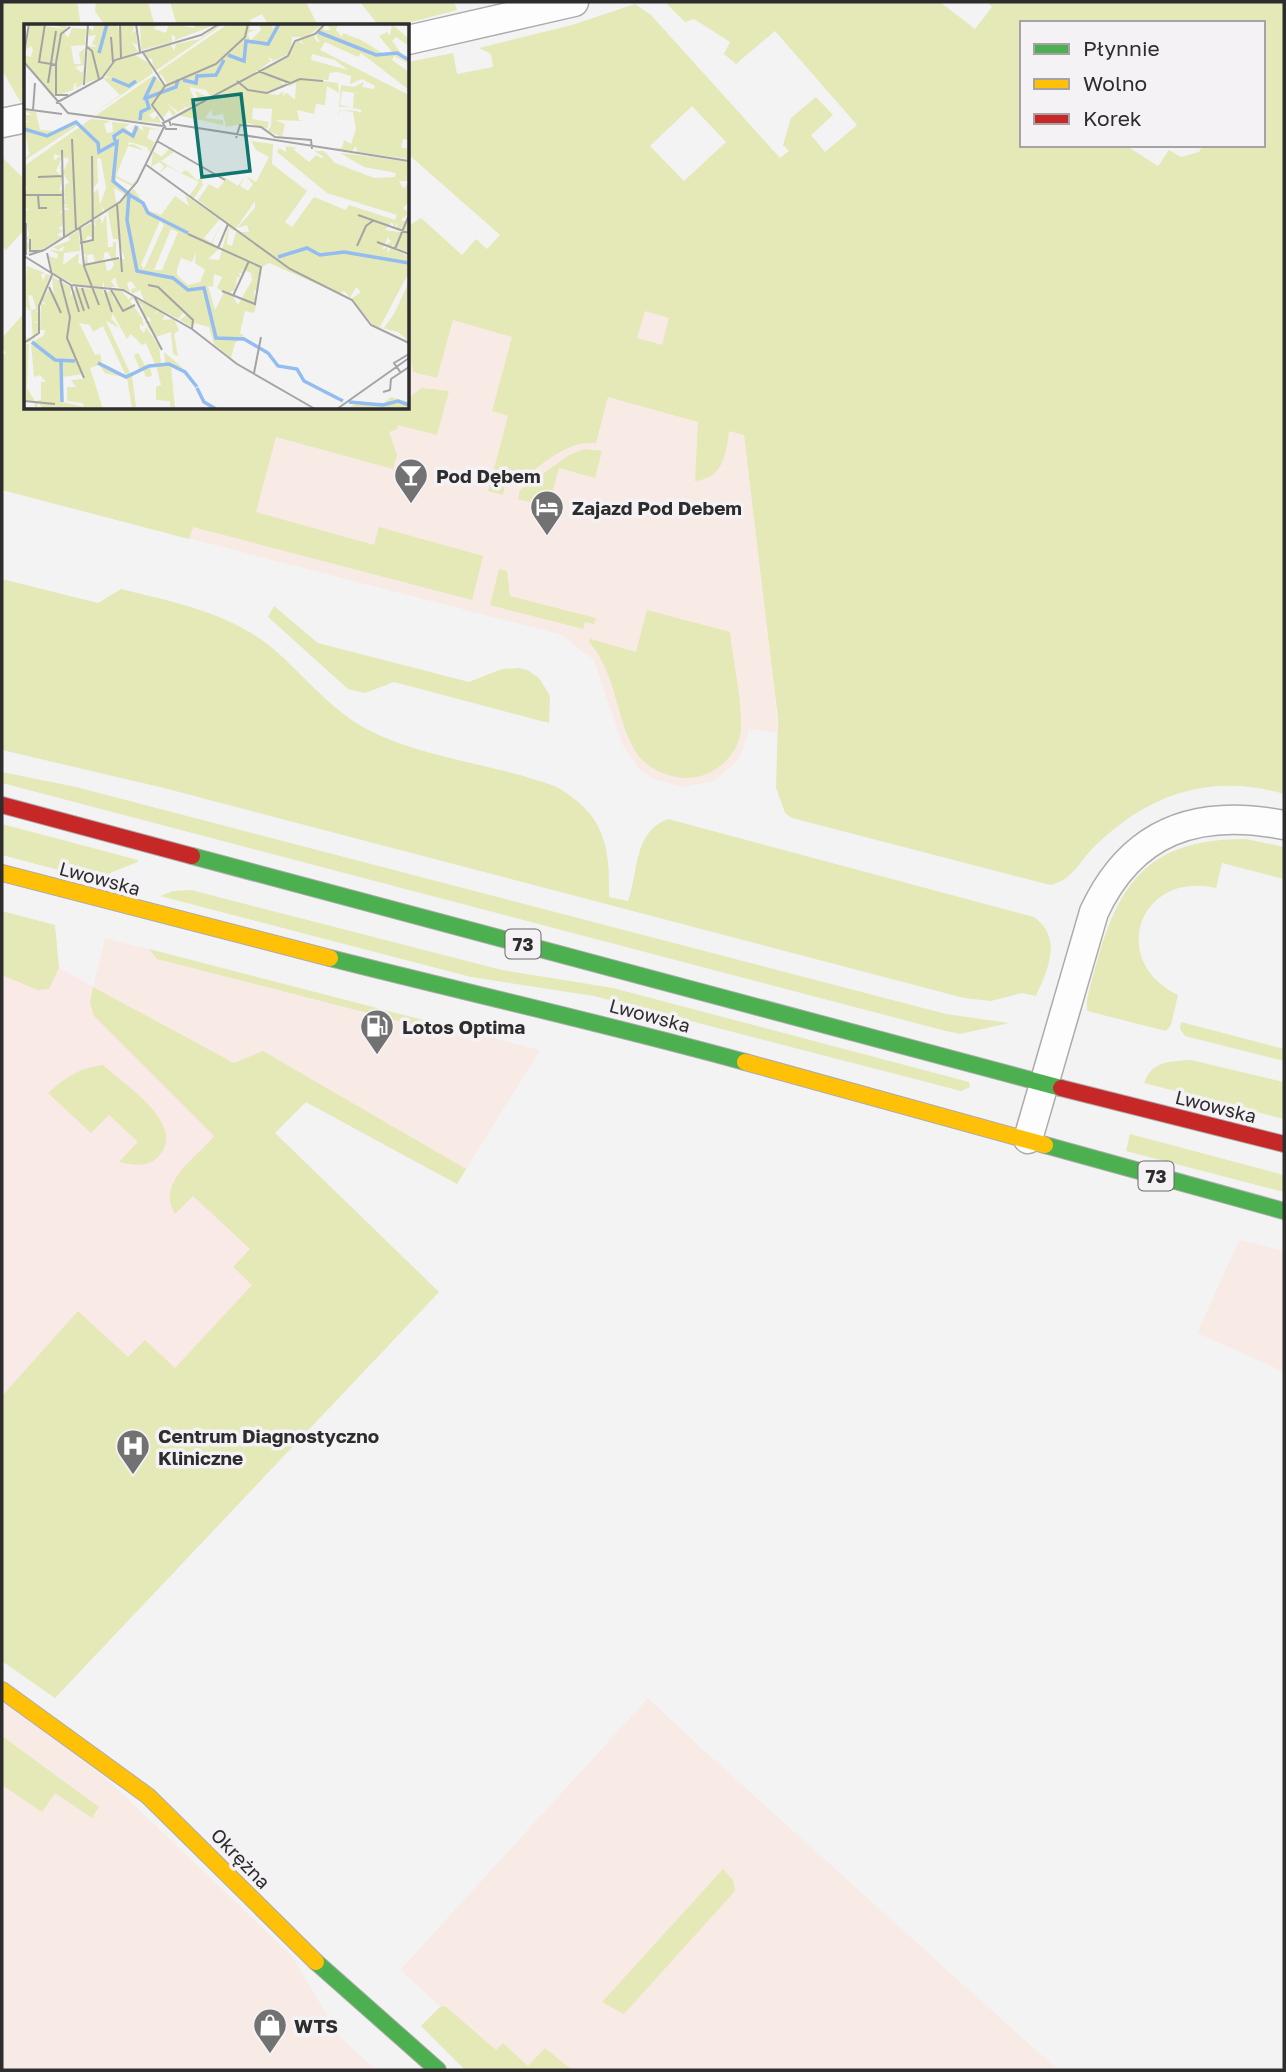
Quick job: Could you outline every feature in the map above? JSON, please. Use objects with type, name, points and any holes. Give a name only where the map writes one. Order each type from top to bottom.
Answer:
[{"type":"main road","name":"Lwowska","points":[[2,805],[1044,1084],[1284,1144]]},
{"type":"main road","name":"Lwowska","points":[[2,873],[492,1000],[602,1023],[1284,1211]]},
{"type":"main road","name":"Okrężna","points":[[2,1690],[148,1796],[217,1862],[289,1938],[438,2070]]},
{"type":"street","points":[[410,40],[574,2]]},
{"type":"street","points":[[2,123],[24,118]]},
{"type":"street","points":[[1028,1139],[1094,912],[1111,879],[1126,862],[1157,836],[1181,827],[1243,820],[1284,825]]},
{"type":"shaded area","points":[[730,246],[744,435],[772,659],[778,733],[749,729],[743,750],[735,763],[714,781],[684,787],[654,779],[640,770],[623,746],[594,661],[562,635],[2,490],[2,399],[24,407],[24,410],[410,410],[410,312]]},
{"type":"shaded area","name":"Centrum Diagnostyczno Kliniczne","points":[[2,937],[234,1063],[275,1133],[439,1292],[55,1698],[2,1661]]},
{"type":"shaded area","points":[[105,938],[540,1050],[457,1184],[93,987]]},
{"type":"shaded area","points":[[1239,1240],[1284,1251],[1284,1372],[1197,1333]]},
{"type":"shaded area","points":[[648,1698],[1058,2070],[510,2070],[400,1970]]},
{"type":"shaded area","points":[[2,1701],[106,1778],[292,1956],[340,2037],[376,2070],[2,2070]]},
{"type":"green space","points":[[2,2],[77,2],[81,24],[24,24],[24,102],[21,103],[2,70]]},
{"type":"green space","points":[[96,2],[148,2],[154,24],[104,24],[95,11]]},
{"type":"green space","points":[[170,2],[306,2],[317,24],[268,24],[262,14],[250,20],[252,24],[176,24]]},
{"type":"green space","points":[[360,2],[454,2],[457,10],[404,24],[377,24]]},
{"type":"green space","points":[[665,2],[940,2],[975,29],[992,7],[988,2],[1284,2],[1284,794],[1257,788],[1205,787],[1157,802],[1113,830],[1070,875],[1050,885],[792,818],[785,813],[776,788],[778,719],[744,435],[729,431],[724,457],[717,470],[704,479],[695,481],[698,422],[608,397],[596,443],[585,443],[564,450],[518,482],[512,475],[506,479],[503,495],[488,491],[508,416],[492,411],[512,337],[453,320],[437,378],[413,372],[410,351],[410,225],[421,218],[462,255],[476,239],[487,249],[500,235],[410,156],[410,62],[453,53],[457,74],[493,67],[491,54],[479,48],[572,25],[635,4],[651,15],[780,158],[789,151],[783,145],[791,118],[816,97],[833,115],[811,135],[825,152],[857,125],[775,31],[736,64],[724,54],[730,42],[694,19],[685,22]],"holes":[[[692,106],[726,142],[684,181],[650,146]],[[645,311],[669,318],[662,345],[637,338]]]},
{"type":"green space","points":[[2,157],[24,179],[24,230],[6,250],[2,246]]},
{"type":"green space","points":[[24,313],[24,410],[410,410],[410,397],[422,388],[449,391],[437,435],[398,425],[397,429],[389,432],[397,455],[393,469],[276,437],[256,512],[374,545],[379,527],[483,556],[472,600],[193,527],[189,539],[2,490],[2,355],[6,353],[2,348],[2,338]]},
{"type":"green space","points":[[585,449],[602,451],[595,478],[559,468],[548,507],[518,499],[520,490],[569,455]]},
{"type":"green space","points":[[499,569],[507,571],[510,596],[596,618],[594,624],[585,622],[583,629],[490,605]]},
{"type":"green space","points":[[2,579],[98,603],[121,589],[218,616],[270,646],[326,699],[363,727],[385,738],[433,754],[509,772],[557,787],[586,809],[601,833],[608,862],[609,897],[628,901],[643,843],[657,825],[668,819],[1034,917],[1043,925],[1051,944],[1045,975],[1036,996],[1022,993],[991,1001],[964,998],[164,788],[2,750]]},
{"type":"green space","points":[[274,606],[318,643],[469,682],[502,669],[520,668],[529,671],[539,678],[550,696],[549,723],[394,682],[365,693],[348,689],[268,617]]},
{"type":"green space","points":[[647,610],[730,632],[740,704],[739,739],[722,765],[703,775],[683,778],[669,775],[648,765],[638,755],[628,736],[605,667],[589,642],[591,636],[591,639],[636,652]]},
{"type":"green space","points":[[2,772],[76,787],[946,1014],[1009,1023],[960,1034],[946,1031],[2,783]]},
{"type":"green space","points":[[2,824],[138,862],[112,872],[100,881],[2,855]]},
{"type":"green space","points":[[1246,839],[1284,847],[1284,879],[1222,863],[1216,888],[1189,886],[1167,892],[1151,905],[1142,922],[1139,942],[1143,962],[1156,980],[1178,995],[1171,1025],[1166,1031],[1087,1011],[1087,1000],[1106,934],[1117,907],[1132,883],[1151,864],[1176,850],[1207,842]]},
{"type":"green space","points":[[191,890],[502,970],[613,988],[969,1082],[970,1087],[961,1091],[594,996],[471,977],[160,896],[173,891]]},
{"type":"green space","points":[[2,911],[55,925],[59,968],[49,989],[38,990],[2,975]]},
{"type":"green space","points":[[149,949],[450,1027],[442,1032],[157,959]]},
{"type":"green space","name":"Centrum Diagnostyczno Kliniczne","points":[[93,987],[234,1063],[263,1051],[466,1169],[457,1184],[306,1102],[275,1133],[439,1292],[55,1698],[2,1661],[2,1396],[78,1311],[128,1357],[145,1340],[175,1368],[252,1285],[233,1267],[250,1249],[193,1196],[175,1214],[170,1202],[170,1191],[180,1172],[214,1136],[94,1016],[90,1003]]},
{"type":"green space","points":[[1181,1022],[1284,1049],[1284,1061],[1185,1036],[1180,1029]]},
{"type":"green space","points":[[1191,1060],[1284,1082],[1284,1119],[1144,1083],[1157,1066]]},
{"type":"green space","points":[[103,1065],[138,1094],[159,1118],[165,1131],[166,1144],[155,1160],[135,1165],[119,1162],[138,1142],[109,1115],[91,1133],[48,1093],[73,1074]]},
{"type":"green space","points":[[1130,1134],[1284,1175],[1284,1192],[1126,1151]]},
{"type":"green space","points":[[2,1736],[99,1807],[92,1818],[55,1793],[42,1812],[2,1785]]},
{"type":"green space","points":[[723,1869],[733,1880],[735,1891],[624,2014],[602,2002]]},
{"type":"green space","points":[[445,2006],[496,2050],[503,2043],[528,2066],[545,2048],[572,2070],[465,2070],[421,2026],[440,2007]]},
{"type":"traffic: fast","points":[[192,856],[1061,1088]]},
{"type":"traffic: fast","points":[[330,958],[745,1062]]},
{"type":"traffic: fast","points":[[1045,1145],[1284,1211]]},
{"type":"traffic: fast","points":[[316,1962],[438,2070]]},
{"type":"traffic: slow","points":[[2,873],[330,958]]},
{"type":"traffic: slow","points":[[745,1062],[1045,1145]]},
{"type":"traffic: slow","points":[[2,1690],[148,1796],[316,1962]]},
{"type":"traffic: jam","points":[[2,805],[192,856]]},
{"type":"traffic: jam","points":[[1061,1088],[1284,1144]]},
{"type":"place","name":"Pod Dębem","points":[[411,505]]},
{"type":"place","name":"Zajazd Pod Debem","points":[[547,537]]},
{"type":"place","name":"Lotos Optima","points":[[377,1056]]},
{"type":"place","name":"Centrum Diagnostyczno Kliniczne","points":[[133,1476]]},
{"type":"place","name":"WTS","points":[[270,2055]]}]
